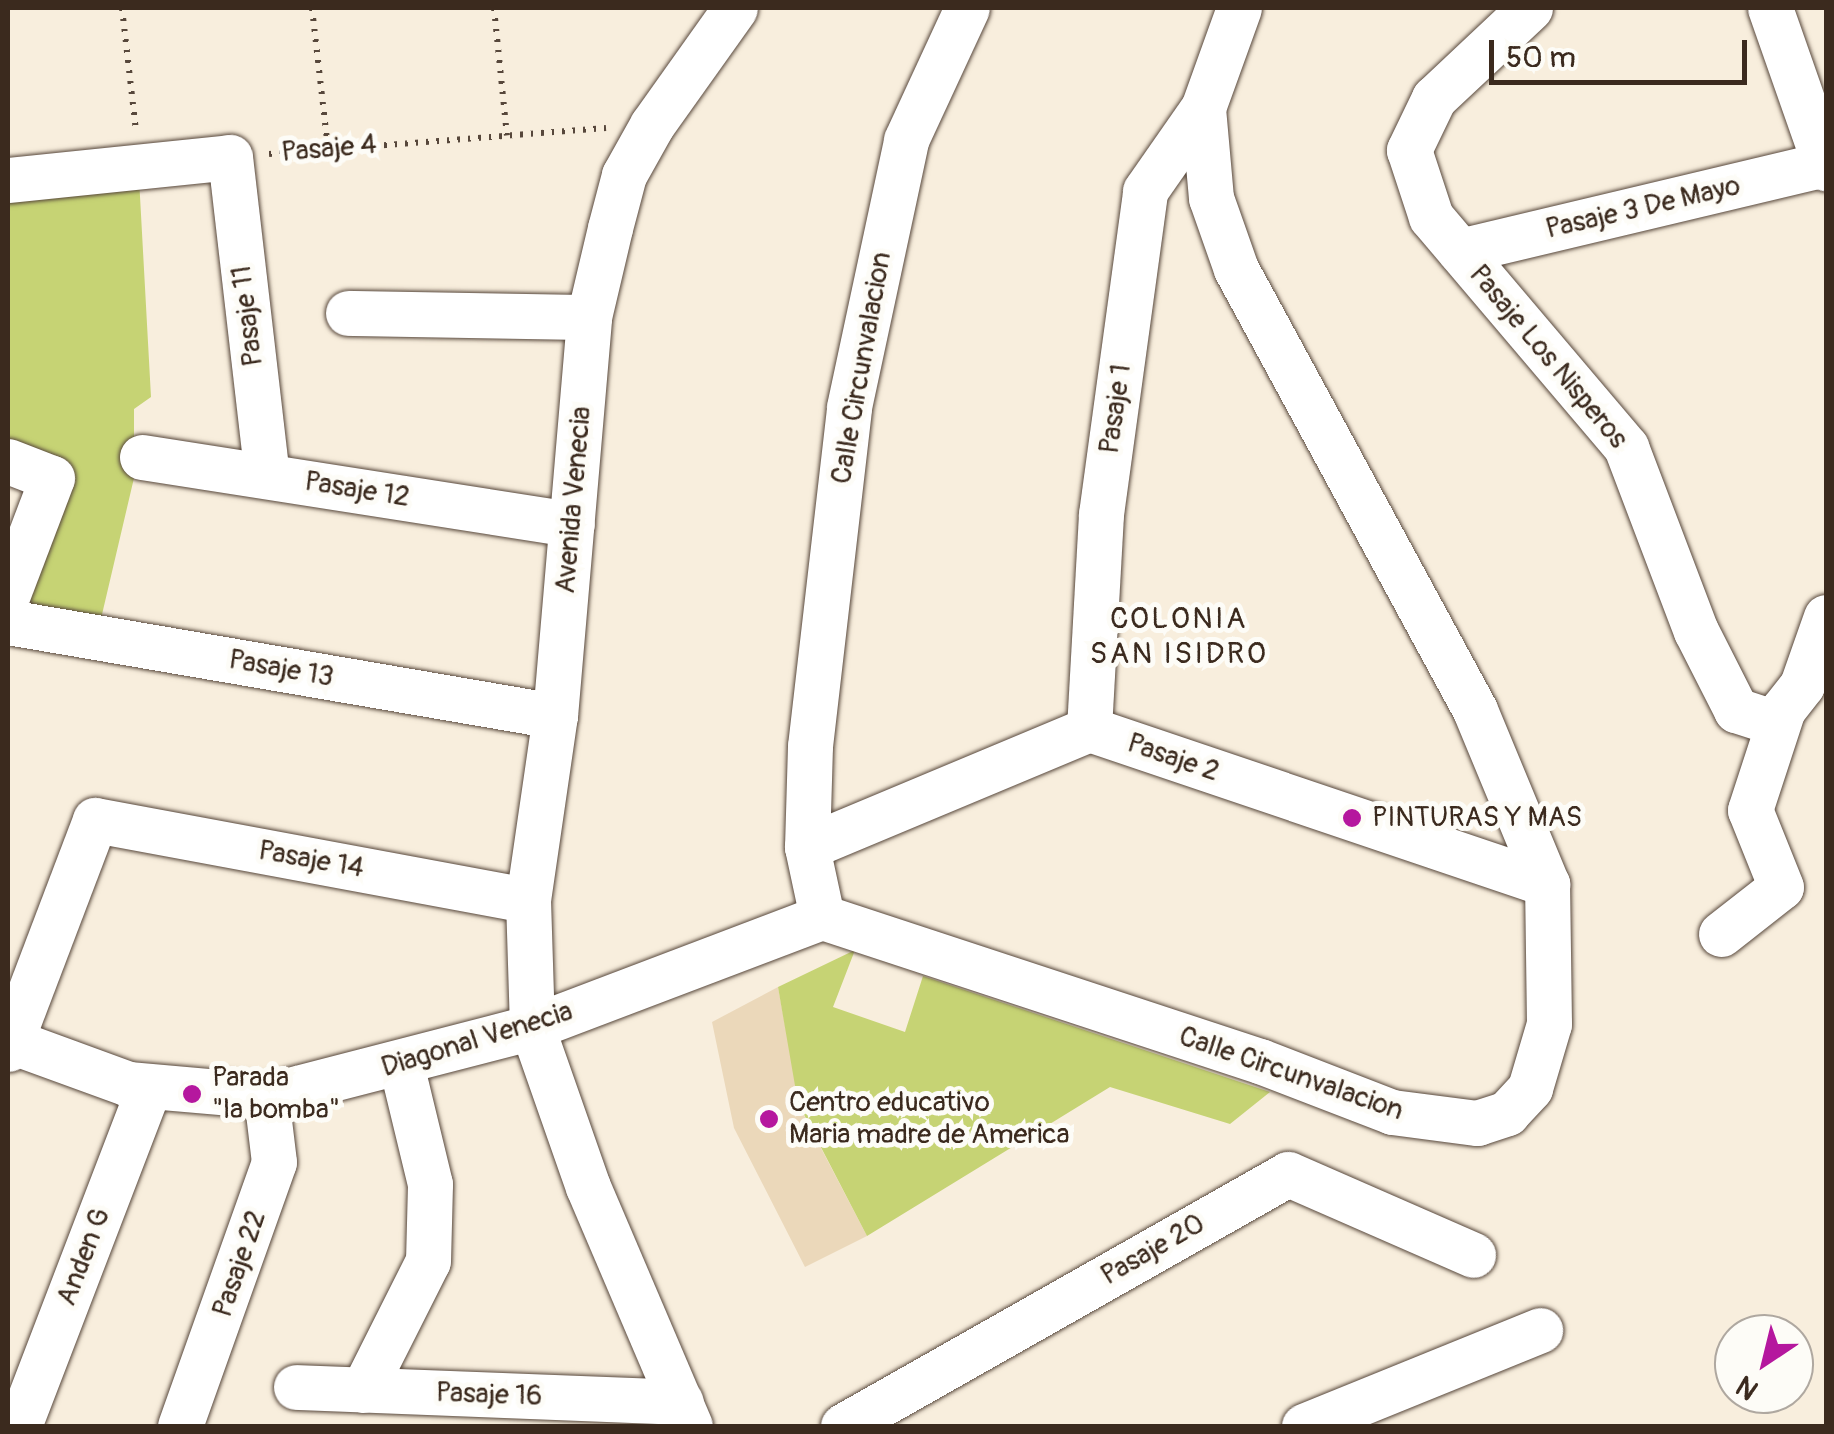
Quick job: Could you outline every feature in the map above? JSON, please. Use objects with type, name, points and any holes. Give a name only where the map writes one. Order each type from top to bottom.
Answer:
[{"type":"street","name":"Avenida Venecia","points":[[686,1414],[588,1187],[532,1028],[528,900],[555,716],[589,318],[624,174],[652,125],[735,8]]},
{"type":"street","name":"Calle Circunvalacion","points":[[967,8],[906,140],[849,407],[810,746],[807,847],[822,917],[1260,1061],[1392,1112],[1477,1123],[1508,1113],[1530,1088],[1549,1024],[1547,884],[1475,710],[1236,269],[1211,198],[1203,108],[1239,8]]},
{"type":"street","name":"Pasaje Los Nisperos","points":[[1530,8],[1434,98],[1408,150],[1430,217],[1626,447],[1696,632],[1736,710],[1773,722],[1783,709]]},
{"type":"street","points":[[1770,8],[1826,165]]},
{"type":"street","name":"Pasaje 1","points":[[1089,729],[1101,514],[1146,191],[1203,108]]},
{"type":"street","points":[[8,180],[230,158]]},
{"type":"street","name":"Pasaje 11","points":[[230,158],[267,475]]},
{"type":"street","name":"Pasaje 3 De Mayo","points":[[1460,252],[1826,165]]},
{"type":"street","points":[[348,313],[589,318]]},
{"type":"street","name":"Pasaje 12","points":[[142,458],[572,524]]},
{"type":"street","points":[[8,461],[52,478],[8,594]]},
{"type":"street","points":[[1721,934],[1781,886],[1750,810],[1783,709],[1802,684],[1826,617]]},
{"type":"street","name":"Pasaje 13","points":[[8,622],[555,716]]},
{"type":"street","points":[[807,847],[1089,729]]},
{"type":"street","name":"Pasaje 2","points":[[1089,729],[1547,884]]},
{"type":"street","name":"Pasaje 14","points":[[8,1043],[94,820],[528,900]]},
{"type":"street","name":"Diagonal Venecia","points":[[8,1043],[149,1088],[266,1096],[532,1028],[822,917]]},
{"type":"street","points":[[363,1390],[428,1260],[430,1184],[401,1064]]},
{"type":"street","name":"Anden G","points":[[19,1426],[149,1088]]},
{"type":"street","name":"Pasaje 22","points":[[180,1426],[274,1162],[266,1096]]},
{"type":"street","name":"Pasaje 20","points":[[843,1426],[1288,1174],[1472,1255]]},
{"type":"street","points":[[1304,1426],[1540,1330]]},
{"type":"street","name":"Pasaje 16","points":[[296,1387],[686,1414]]},
{"type":"path","points":[[122,8],[140,168]]},
{"type":"path","points":[[312,8],[328,148]]},
{"type":"path","points":[[494,8],[508,135]]},
{"type":"path","name":"Pasaje 4","points":[[230,158],[652,125]]},
{"type":"shaded area","name":"Centro educativo Maria madre de America","points":[[778,987],[801,1110],[867,1236],[805,1267],[734,1128],[712,1022]]},
{"type":"green space","points":[[139,178],[151,397],[134,409],[134,478],[100,623],[16,612],[64,469],[8,448],[8,186]]},
{"type":"green space","points":[[855,950],[833,1007],[905,1032],[923,976],[1270,1092],[1230,1124],[1110,1087],[867,1236],[798,1103],[778,987]]},
{"type":"place","name":"PINTURAS Y MAS","points":[[1352,818]]},
{"type":"place","name":"Parada \"la bomba\"","points":[[192,1094]]},
{"type":"place","name":"Centro educativo Maria madre de America","points":[[769,1119]]},
{"type":"district","name":"COLONIA SAN ISIDRO","points":[[1179,636]]}]
